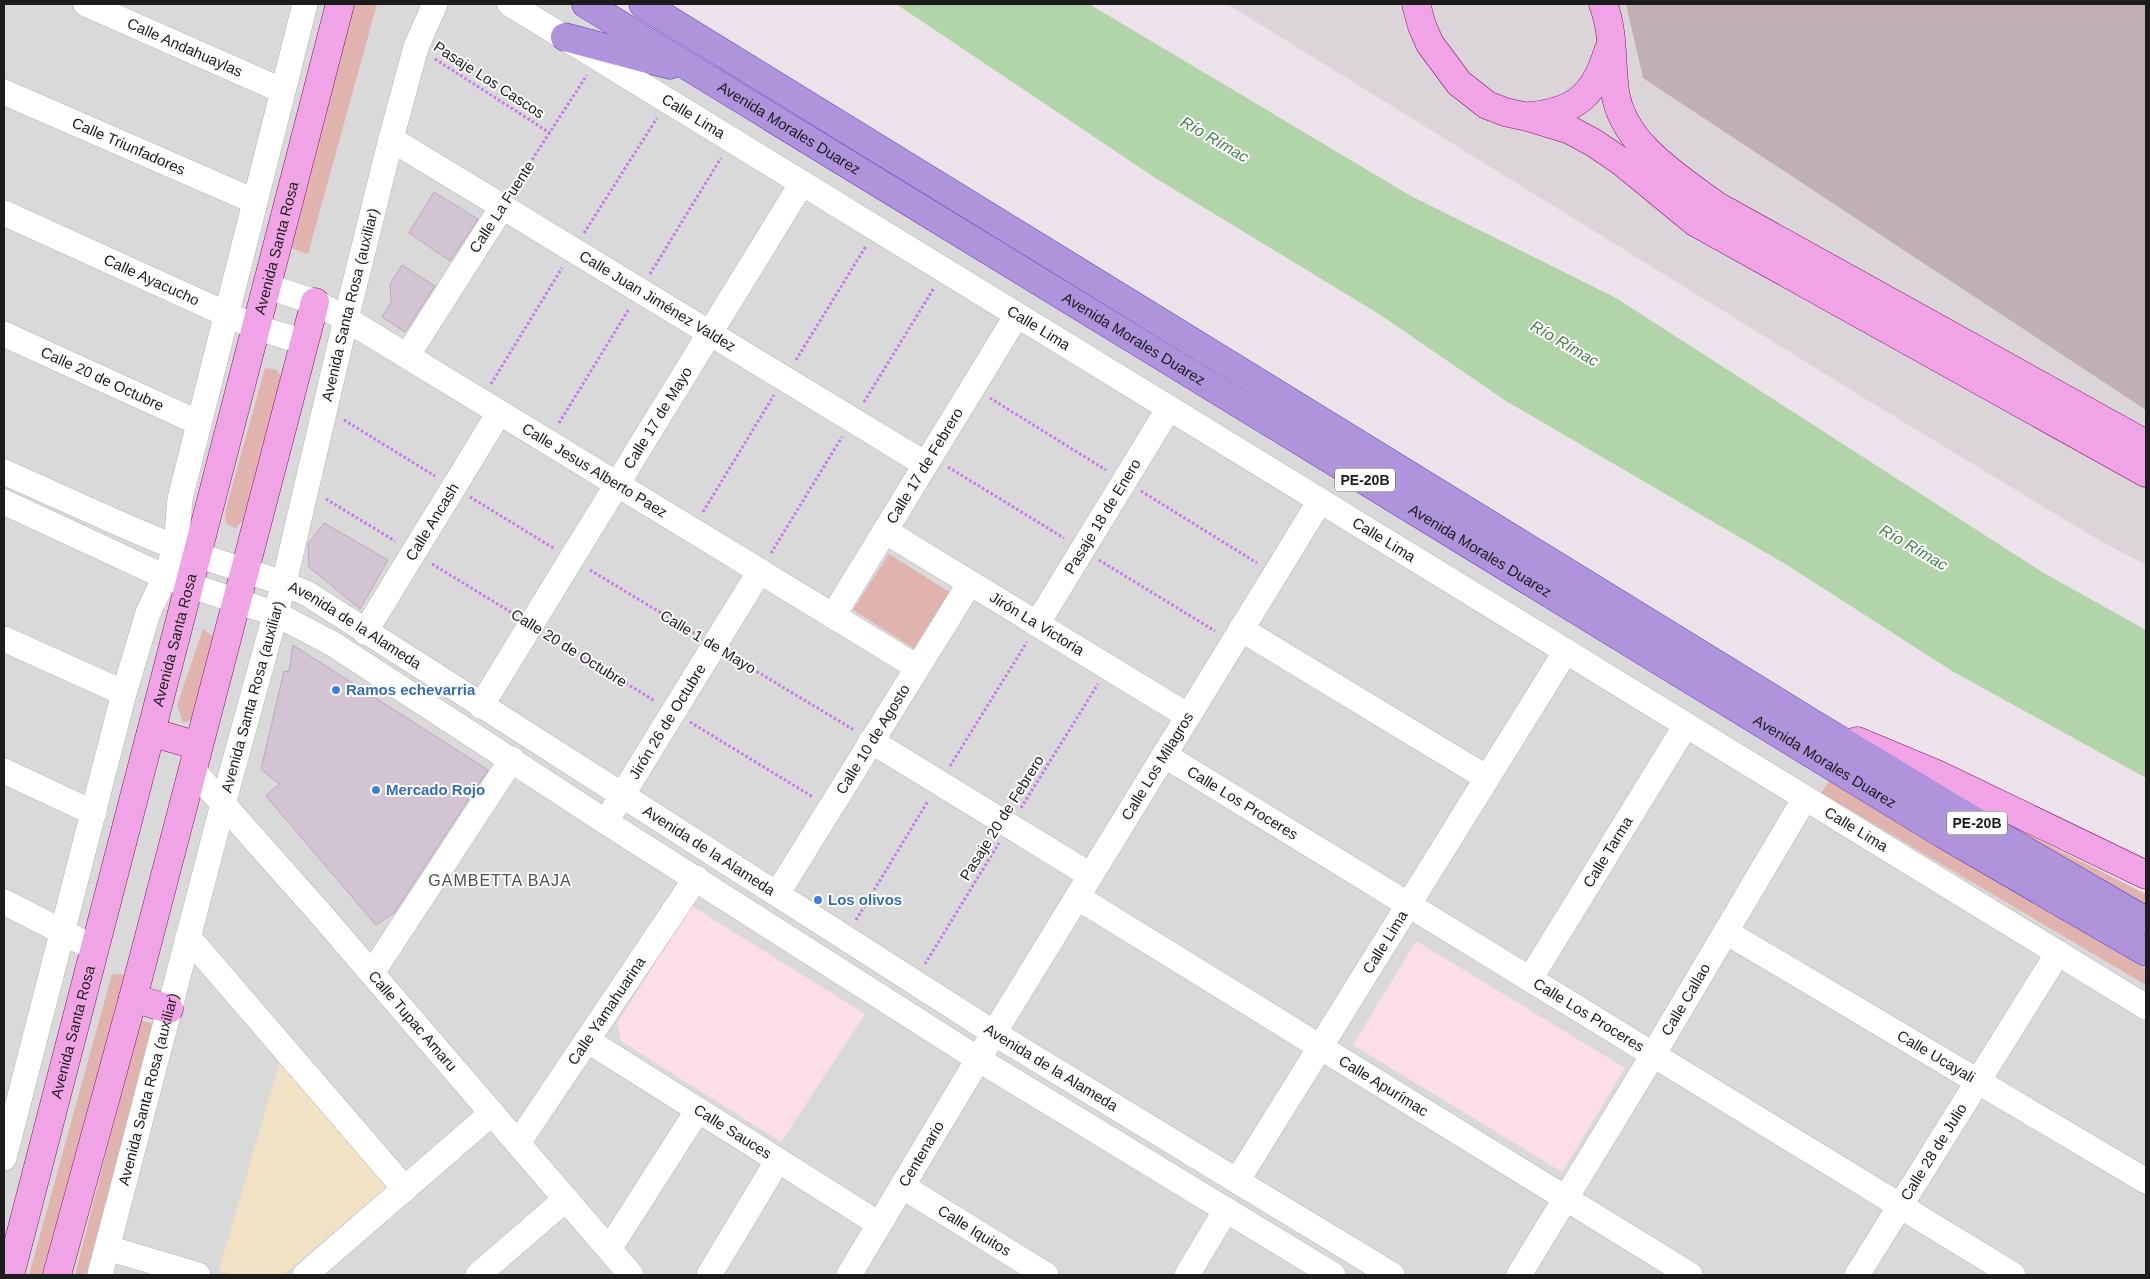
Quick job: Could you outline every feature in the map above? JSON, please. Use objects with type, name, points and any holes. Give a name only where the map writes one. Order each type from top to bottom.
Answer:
[{"type":"highway","name":"Avenida Morales Duarez","points":[[586,4],[1943,834],[2146,952]]},
{"type":"highway","name":"Avenida Morales Duarez","points":[[643,4],[1810,722],[1956,811],[2146,921]]},
{"type":"highway","points":[[565,37],[698,72]]},
{"type":"main road","name":"Avenida Santa Rosa","points":[[10,1275],[151,732],[177,582],[255,327],[340,4]]},
{"type":"main road","points":[[1603,4],[1609,26],[1615,93],[1620,112],[1630,131],[1652,155],[1680,179],[1717,206],[2146,444]]},
{"type":"main road","points":[[1416,5],[1430,44],[1459,83],[1487,105],[1505,112],[1528,116],[1570,130],[1594,142],[1622,162],[1695,222],[2146,473]]},
{"type":"main road","points":[[1528,116],[1557,112],[1573,105],[1587,95],[1595,83],[1610,45]]},
{"type":"main road","points":[[57,1275],[133,998],[315,302]]},
{"type":"main road","points":[[1810,722],[1941,776],[2146,875]]},
{"type":"main road","points":[[151,732],[195,757]]},
{"type":"main road","points":[[133,998],[169,1009]]},
{"type":"street","name":"Calle Andahuaylas","points":[[86,4],[281,90]]},
{"type":"street","points":[[186,551],[180,499],[228,315],[281,90],[305,4]]},
{"type":"street","name":"Avenida Santa Rosa (auxiliar)","points":[[100,1275],[223,804],[284,583],[346,319],[391,139],[416,46],[435,4]]},
{"type":"street","name":"Calle Lima","points":[[510,4],[2146,1007]]},
{"type":"street","name":"Calle Triunfadores","points":[[4,92],[254,201]]},
{"type":"street","name":"Calle Juan Jiménez Valdez","points":[[391,139],[925,464]]},
{"type":"street","name":"Calle 17 de Mayo","points":[[481,706],[802,183]]},
{"type":"street","name":"Calle La Fuente","points":[[407,356],[502,207]]},
{"type":"street","name":"Calle Ayacucho","points":[[4,213],[255,327],[304,342]]},
{"type":"street","name":"Calle Jesus Alberto Paez","points":[[266,286],[315,302],[346,319],[917,667]]},
{"type":"street","name":"Calle 17 de Febrero","points":[[833,616],[1017,315]]},
{"type":"street","name":"Calle 20 de Octubre","points":[[4,334],[199,424]]},
{"type":"street","name":"Pasaje 18 de Enero","points":[[1037,624],[1169,408]]},
{"type":"street","name":"Calle Ancash","points":[[365,632],[499,413]]},
{"type":"street","name":"Avenida de la Alameda","points":[[4,472],[186,551],[284,583],[308,594],[994,1033],[1392,1275]]},
{"type":"street","name":"Calle Los Milagros","points":[[994,1033],[1320,501]]},
{"type":"street","name":"Avenida de la Alameda","points":[[4,502],[177,582],[276,614],[333,644],[606,822],[978,1059],[1333,1275]]},
{"type":"street","name":"Jirón La Victoria","points":[[885,531],[1188,716]]},
{"type":"street","name":"Jirón 26 de Octubre","points":[[606,822],[760,571]]},
{"type":"street","points":[[4,1158],[124,693],[148,613],[177,582]]},
{"type":"street","name":"Calle 10 de Agosto","points":[[777,894],[970,583]]},
{"type":"street","points":[[1241,629],[1487,778]]},
{"type":"street","points":[[4,639],[124,693]]},
{"type":"street","name":"Calle Lima","points":[[1237,1181],[1566,652]]},
{"type":"street","name":"Calle Tarma","points":[[1530,979],[1686,725]]},
{"type":"street","points":[[871,741],[1090,875]]},
{"type":"street","name":"Calle Los Proceres","points":[[1164,755],[2013,1275]]},
{"type":"street","name":"Calle Tupac Amaru","points":[[195,757],[223,804],[372,973],[631,1275]]},
{"type":"street","points":[[372,973],[512,759]]},
{"type":"street","points":[[4,771],[94,813]]},
{"type":"street","name":"Calle Callao","points":[[1519,1275],[1653,1055],[1805,798]]},
{"type":"street","name":"Calle Yamahuarina","points":[[518,1143],[696,878]]},
{"type":"street","name":"Calle Apurímac","points":[[1077,897],[1690,1275]]},
{"type":"street","points":[[4,902],[94,948]]},
{"type":"street","name":"Calle Ucayali","points":[[1726,932],[2146,1181]]},
{"type":"street","points":[[188,937],[405,1190]]},
{"type":"street","name":"Calle 28 de Julio","points":[[1857,1275],[2058,953]]},
{"type":"street","name":"Centenario","points":[[849,1275],[994,1033]]},
{"type":"street","name":"Calle Sauces","points":[[587,1040],[880,1224]]},
{"type":"street","points":[[609,1249],[698,1110]]},
{"type":"street","points":[[305,1275],[492,1114]]},
{"type":"street","points":[[709,1275],[778,1160]]},
{"type":"street","name":"Calle Iquitos","points":[[902,1186],[1046,1275]]},
{"type":"street","points":[[478,1275],[566,1199]]},
{"type":"street","points":[[1187,1275],[1226,1210]]},
{"type":"street","points":[[108,1248],[198,1275]]},
{"type":"path","name":"Pasaje Los Cascos","points":[[416,46],[550,133]]},
{"type":"path","name":"Calle La Fuente","points":[[502,207],[598,58]]},
{"type":"path","name":"Calle 1 de Mayo","points":[[325,409],[871,741]]},
{"type":"path","name":"Calle 20 de Octubre","points":[[307,487],[830,808]]},
{"type":"path","name":"Pasaje 20 de Febrero","points":[[915,982],[1108,667]]},
{"type":"shaded area","points":[[4,4],[613,4],[2146,939],[2146,1275],[4,1275]]},
{"type":"shaded area","points":[[354,4],[377,4],[308,254],[288,247]]},
{"type":"shaded area","points":[[1227,4],[2146,4],[2146,565],[2097,539],[1864,398]]},
{"type":"shaded area","points":[[1626,4],[2146,4],[2146,410],[1643,78]]},
{"type":"shaded area","points":[[265,368],[277,370],[285,383],[245,519],[235,528],[226,523],[225,512]]},
{"type":"shaded area","points":[[889,554],[951,593],[915,649],[853,610]]},
{"type":"shaded area","points":[[203,629],[216,638],[199,716],[183,723],[177,705]]},
{"type":"shaded area","points":[[1829,781],[2146,969],[2146,985],[1821,793]]},
{"type":"shaded area","points":[[1950,795],[2146,894],[2146,910]]},
{"type":"shaded area","points":[[692,906],[865,1014],[781,1142],[621,1041],[617,1023]]},
{"type":"shaded area","points":[[1416,941],[1625,1068],[1562,1172],[1353,1045]]},
{"type":"shaded area","points":[[112,974],[128,975],[47,1275],[29,1275]]},
{"type":"shaded area","points":[[140,1020],[154,1024],[86,1275],[75,1275]]},
{"type":"shaded area","points":[[280,1061],[388,1186],[283,1275],[231,1275],[219,1270]]},
{"type":"water","name":"Río Rímac","points":[[896,4],[1089,4],[1411,196],[1616,298],[2042,572],[2146,630],[2146,778],[1952,671],[1787,565],[1506,401],[1379,314],[1157,179]]},
{"type":"building","points":[[434,192],[478,219],[450,261],[409,233]]},
{"type":"building","points":[[402,265],[435,286],[405,332],[382,317],[391,302],[390,284]]},
{"type":"building","points":[[324,523],[388,560],[360,609],[309,567],[308,544]]},
{"type":"building","name":"Mercado Rojo","points":[[293,645],[488,770],[394,913],[376,925],[266,796],[279,784],[261,769],[284,671],[289,672]]},
{"type":"place","name":"Ramos echevarria","points":[[336,690]]},
{"type":"place","name":"Mercado Rojo","points":[[376,790]]},
{"type":"place","name":"Los olivos","points":[[818,900]]},
{"type":"district","name":"GAMBETTA BAJA","points":[[500,880]]}]
